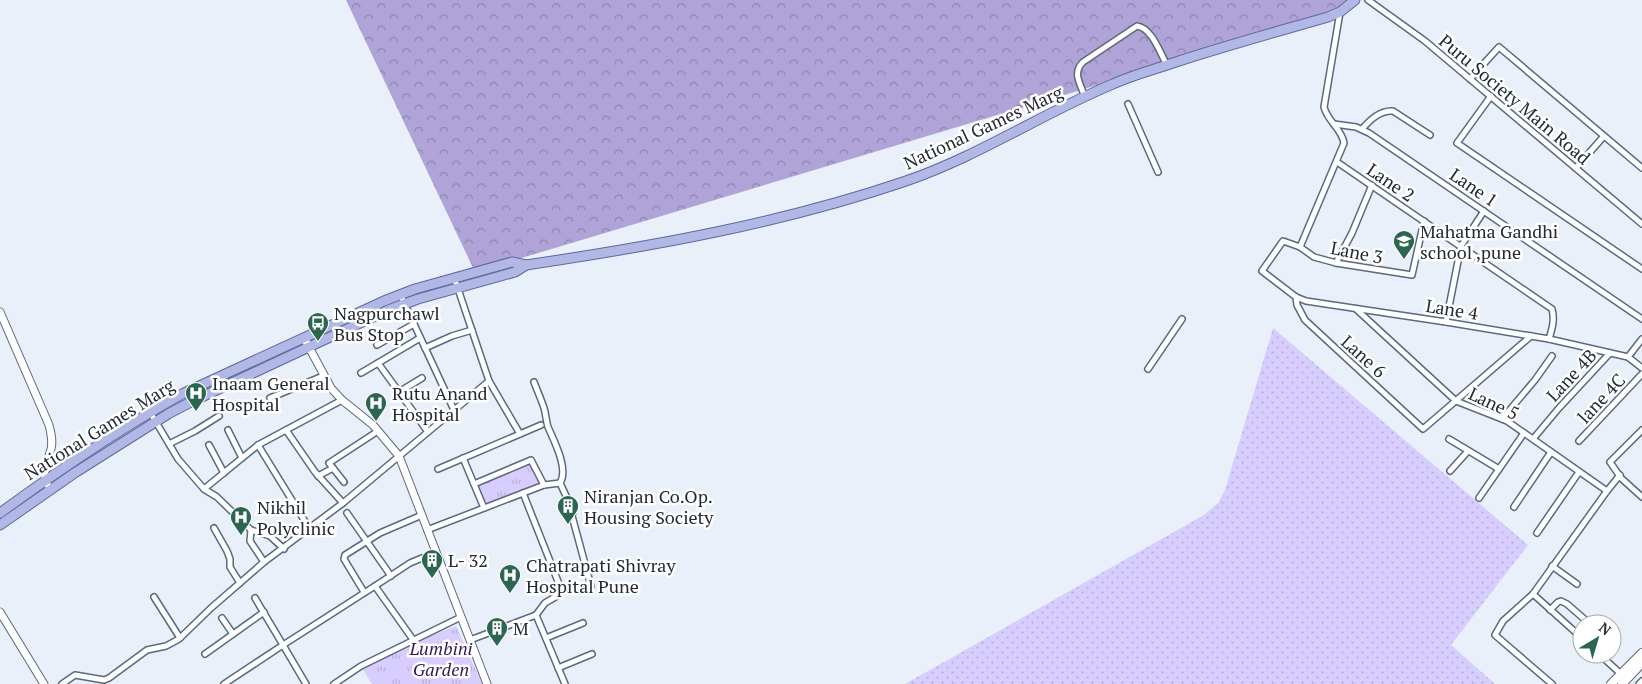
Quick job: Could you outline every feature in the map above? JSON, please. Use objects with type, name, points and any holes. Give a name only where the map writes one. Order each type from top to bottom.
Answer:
[{"type":"main road","name":"National Games Marg","points":[[0,513],[150,412],[184,393],[400,294],[454,277],[512,262],[526,265],[679,240],[804,212],[867,194],[950,164],[1084,97],[1129,78],[1340,12],[1355,0]]},
{"type":"main road","name":"National Games Marg","points":[[0,525],[50,490],[188,402],[404,304],[515,272],[526,265]]},
{"type":"main road","points":[[1611,684],[1642,653]]},
{"type":"main road","points":[[1622,684],[1642,663]]},
{"type":"street","name":"Puru Society Main Road","points":[[1368,0],[1425,41],[1642,224]]},
{"type":"street","points":[[1300,247],[1344,144],[1343,135],[1325,112],[1324,107],[1340,12]]},
{"type":"street","points":[[1084,97],[1076,72],[1078,67],[1137,26],[1143,27],[1148,31],[1167,65]]},
{"type":"street","points":[[1470,79],[1499,47],[1642,168]]},
{"type":"street","points":[[1490,96],[1457,143],[1642,269]]},
{"type":"street","points":[[1128,104],[1158,172]]},
{"type":"street","points":[[1362,129],[1373,118],[1388,110],[1394,111],[1430,135]]},
{"type":"street","name":"Lane 1","points":[[1334,124],[1356,126],[1362,129],[1642,319]]},
{"type":"street","points":[[1576,168],[1604,136]]},
{"type":"street","name":"Lane 2","points":[[1337,162],[1552,309],[1554,324],[1549,339]]},
{"type":"street","points":[[1336,264],[1352,233],[1372,185]]},
{"type":"street","points":[[1446,322],[1461,246],[1484,211]]},
{"type":"street","name":"Lane 3","points":[[1300,247],[1314,257],[1336,264],[1412,275],[1424,221]]},
{"type":"street","name":"Lane 4","points":[[1300,247],[1283,241],[1262,271],[1296,297],[1316,304],[1446,322],[1549,339],[1628,357],[1642,368]]},
{"type":"street","points":[[454,277],[489,381],[520,434]]},
{"type":"street","points":[[400,294],[454,410]]},
{"type":"street","name":"Lane 6","points":[[1296,297],[1296,305],[1305,320],[1423,428],[1456,401]]},
{"type":"street","name":"Lane 5","points":[[1356,309],[1456,401],[1502,419],[1607,491]]},
{"type":"street","points":[[0,312],[49,425],[52,439],[44,473],[45,481],[50,490]]},
{"type":"street","points":[[1148,369],[1182,319]]},
{"type":"street","points":[[377,345],[414,324]]},
{"type":"street","points":[[425,348],[452,336],[472,330]]},
{"type":"street","points":[[1456,401],[1531,336]]},
{"type":"street","points":[[304,338],[331,388],[378,431],[399,456],[487,684]]},
{"type":"street","points":[[361,373],[420,338]]},
{"type":"street","points":[[1628,357],[1642,339]]},
{"type":"street","name":"Lane 4B","points":[[1533,440],[1559,408],[1610,353]]},
{"type":"street","points":[[1502,419],[1535,380],[1552,356]]},
{"type":"street","points":[[378,363],[428,432]]},
{"type":"street","name":"lane 4C","points":[[1579,441],[1642,374]]},
{"type":"street","points":[[270,398],[323,376]]},
{"type":"street","points":[[400,392],[422,378]]},
{"type":"street","points":[[62,684],[75,675],[104,680],[147,650],[166,646],[180,638],[264,562],[284,549],[343,503],[489,381]]},
{"type":"street","points":[[534,382],[561,460],[563,478],[560,483]]},
{"type":"street","points":[[204,489],[258,445],[342,400]]},
{"type":"street","points":[[150,412],[178,459],[204,489],[217,497],[251,530],[270,536],[284,549]]},
{"type":"street","points":[[169,444],[219,416]]},
{"type":"street","points":[[438,468],[541,425]]},
{"type":"street","points":[[228,430],[242,458]]},
{"type":"street","points":[[286,430],[318,476],[343,503]]},
{"type":"street","points":[[1641,495],[1621,478],[1610,462],[1642,430]]},
{"type":"street","points":[[344,482],[329,464],[378,431]]},
{"type":"street","points":[[1479,498],[1524,433]]},
{"type":"street","points":[[1450,439],[1498,469]]},
{"type":"street","points":[[209,445],[224,473]]},
{"type":"street","points":[[258,445],[309,528]]},
{"type":"street","points":[[1450,471],[1468,451]]},
{"type":"street","points":[[1514,507],[1552,452]]},
{"type":"street","points":[[463,458],[484,508]]},
{"type":"street","points":[[474,484],[531,460],[544,485]]},
{"type":"street","points":[[318,476],[333,468]]},
{"type":"street","points":[[1537,533],[1579,472]]},
{"type":"street","points":[[1552,684],[1495,635],[1503,621],[1533,594],[1620,475]]},
{"type":"street","points":[[427,530],[544,485],[560,483]]},
{"type":"street","points":[[560,483],[573,512],[572,516],[591,586]]},
{"type":"street","points":[[470,640],[536,615],[545,603],[557,596],[561,589],[523,493]]},
{"type":"street","points":[[347,513],[391,576]]},
{"type":"street","points":[[364,592],[344,558],[349,552],[380,533],[422,516]]},
{"type":"street","points":[[214,528],[227,551],[230,567],[240,583]]},
{"type":"street","points":[[251,530],[250,540],[264,562]]},
{"type":"street","points":[[224,684],[364,592],[422,558]]},
{"type":"street","points":[[1552,566],[1577,584]]},
{"type":"street","points":[[375,586],[414,641]]},
{"type":"street","points":[[1533,594],[1572,629]]},
{"type":"street","points":[[154,597],[180,638]]},
{"type":"street","points":[[255,598],[306,684]]},
{"type":"street","points":[[1550,610],[1558,602],[1564,602],[1578,614]]},
{"type":"street","points":[[0,612],[44,684]]},
{"type":"street","points":[[205,654],[264,612]]},
{"type":"street","points":[[536,615],[564,684]]},
{"type":"street","points":[[334,684],[361,666],[461,617]]},
{"type":"street","points":[[222,618],[233,634]]},
{"type":"street","points":[[546,638],[583,623]]},
{"type":"street","points":[[558,668],[592,654]]},
{"type":"street","points":[[1610,664],[1621,674]]},
{"type":"street","points":[[1639,684],[1642,681]]},
{"type":"green space","points":[[346,0],[1351,0],[1340,12],[475,272]]},
{"type":"green space","points":[[1273,328],[1528,545],[1451,645],[1495,684],[905,684],[1204,515],[1218,503],[1225,490]]},
{"type":"green space","points":[[531,460],[544,485],[484,508],[474,484]]},
{"type":"green space","name":"Lumbini Garden","points":[[456,626],[482,684],[372,684],[362,668],[415,642]]},
{"type":"place","name":"Mahatma Gandhi school ,pune","points":[[1404,260]]},
{"type":"place","name":"Nagpurchawl Bus Stop","points":[[318,342]]},
{"type":"place","name":"Inaam General Hospital","points":[[196,412]]},
{"type":"place","name":"Rutu Anand Hospital","points":[[376,422]]},
{"type":"place","name":"Niranjan Co.Op. Housing Society","points":[[568,525]]},
{"type":"place","name":"Nikhil Polyclinic","points":[[241,536]]},
{"type":"place","name":"L- 32","points":[[432,579]]},
{"type":"place","name":"Chatrapati Shivray Hospital Pune","points":[[510,594]]},
{"type":"place","name":"M","points":[[497,647]]}]
